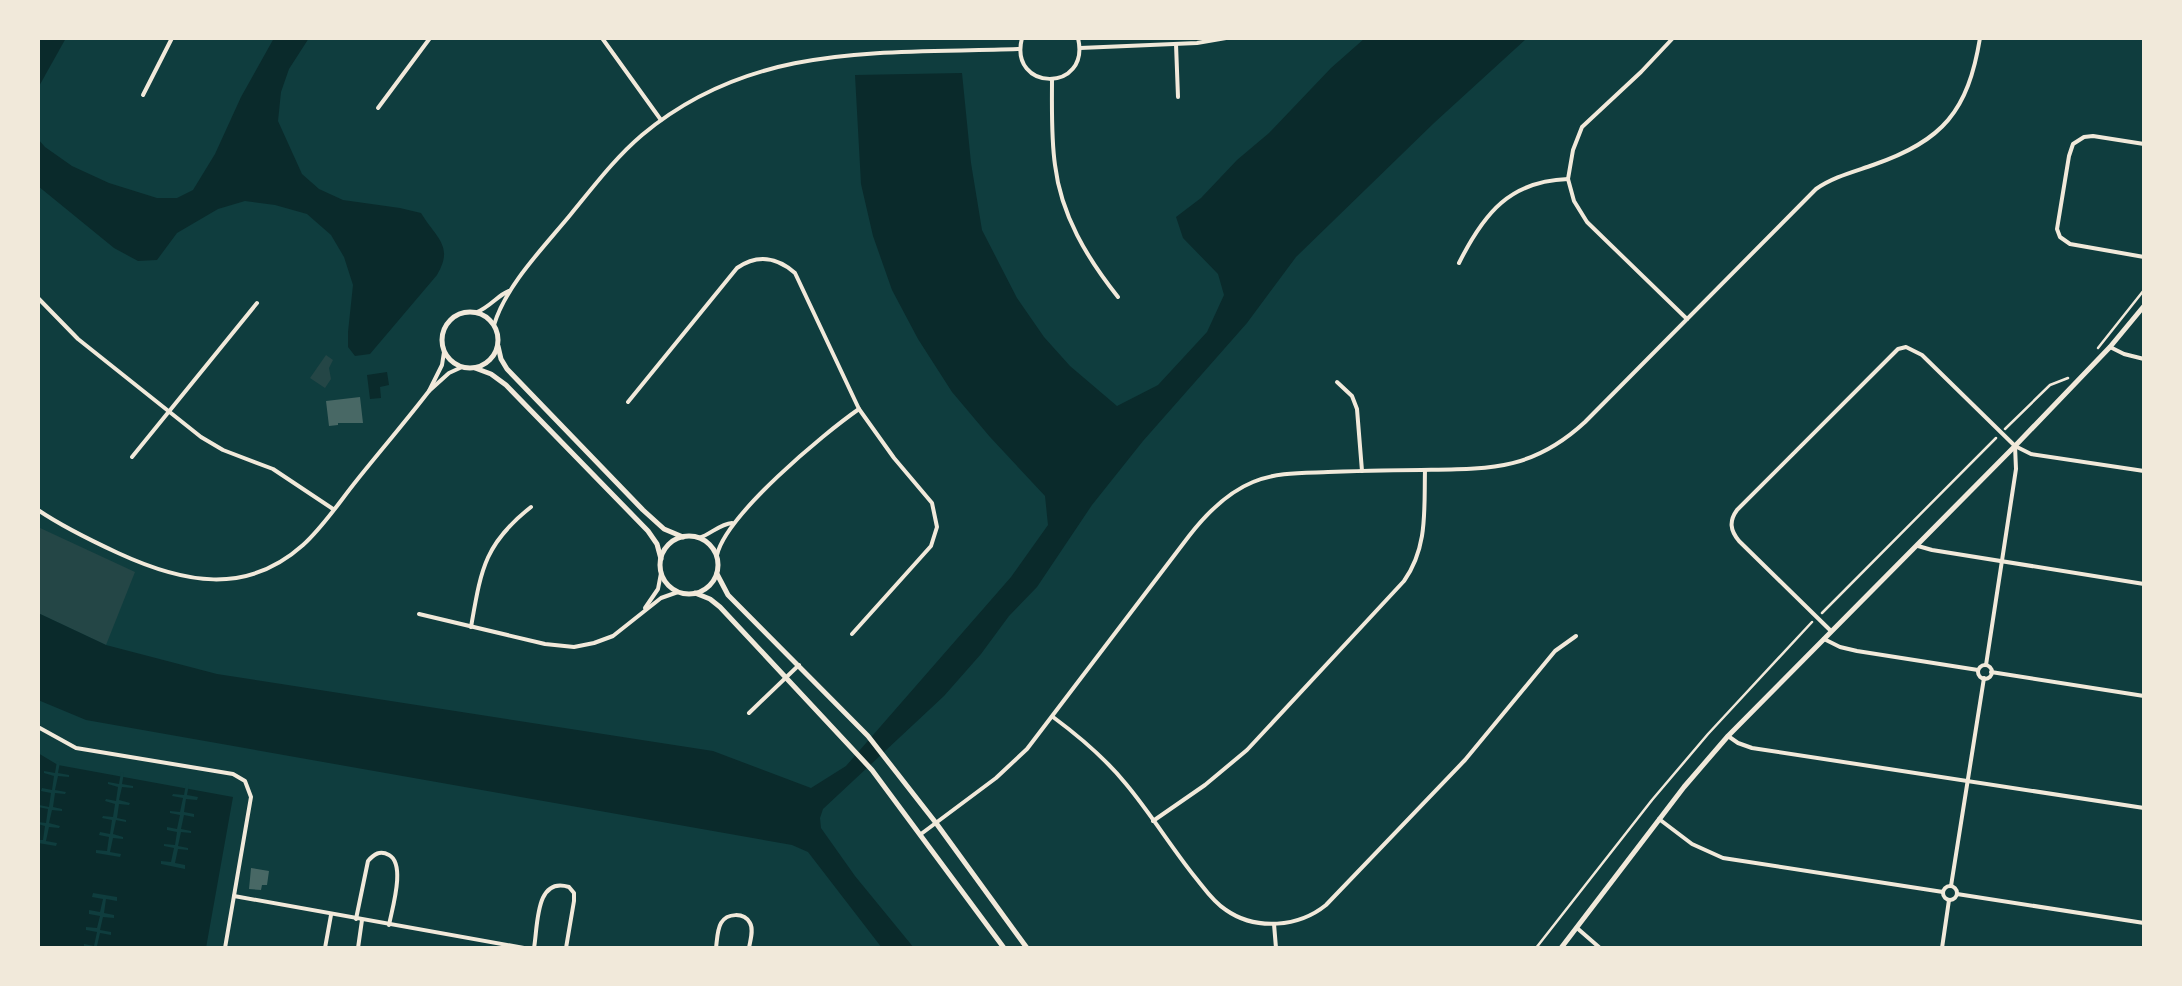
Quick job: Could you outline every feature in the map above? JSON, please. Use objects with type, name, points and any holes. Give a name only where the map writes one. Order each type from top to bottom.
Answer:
[{"type":"street","points":[[143,95],[172,38]]},
{"type":"street","points":[[378,108],[430,38]]},
{"type":"street","points":[[602,38],[662,120]]},
{"type":"street","points":[[1022,38],[1020,49],[1026,68],[1052,79],[1061,78],[1075,66],[1080,48],[1078,38]]},
{"type":"street","points":[[1080,48],[1226,38]]},
{"type":"street","points":[[1673,38],[1582,127],[1574,145],[1568,179],[1574,201],[1587,222],[1686,319]]},
{"type":"street","points":[[920,834],[1006,770],[1027,749],[1188,536],[1218,504],[1246,485],[1269,476],[1497,468],[1558,444],[1585,422],[1816,189],[1907,152],[1943,127],[1968,88],[1980,38]]},
{"type":"street","points":[[1176,44],[1178,97]]},
{"type":"street","points":[[494,326],[508,292],[609,168],[662,120],[720,86],[752,73],[828,58],[1020,49]]},
{"type":"street","points":[[1052,79],[1054,158],[1064,201],[1079,242],[1118,297]]},
{"type":"street","points":[[2144,144],[2093,136],[2076,142],[2068,156],[2057,229],[2070,244],[2144,257]]},
{"type":"street","points":[[1459,262],[1477,230],[1510,195],[1535,183],[1568,179]]},
{"type":"street","points":[[628,402],[744,263],[763,258],[792,269],[859,409],[932,503],[937,527],[930,546],[852,634]]},
{"type":"street","points":[[477,312],[508,292]]},
{"type":"street","points":[[38,298],[78,339],[216,446],[264,464],[333,510]]},
{"type":"street","points":[[132,457],[257,303]]},
{"type":"street","points":[[1561,948],[1728,736],[2110,348],[2144,306]]},
{"type":"street","points":[[38,510],[82,536],[152,568],[192,578],[222,580],[277,564],[303,545],[429,390],[442,365],[442,334],[450,318],[468,311],[484,315],[494,326],[501,359],[511,373],[664,529],[699,538],[732,522]]},
{"type":"street","points":[[474,368],[489,360],[498,346]]},
{"type":"street","points":[[2110,348],[2144,358]]},
{"type":"street","points":[[1831,631],[1739,541],[1731,525],[1737,510],[1898,349],[1914,350],[1926,359],[2015,446],[2031,454],[2144,472]]},
{"type":"street","points":[[444,352],[454,364],[501,380],[648,531],[657,544],[661,573],[658,589],[645,608]]},
{"type":"street","points":[[429,390],[462,367]]},
{"type":"street","points":[[1338,382],[1358,409],[1362,471]]},
{"type":"street","points":[[859,409],[810,447],[732,522],[720,542],[717,574],[728,595],[896,769],[1027,948]]},
{"type":"street","points":[[1824,638],[1857,652],[1978,670],[1986,665],[2016,469],[2015,446]]},
{"type":"street","points":[[1153,821],[1247,750],[1404,581],[1416,562],[1424,531],[1425,470]]},
{"type":"street","points":[[471,626],[490,552],[504,530],[531,507]]},
{"type":"street","points":[[660,559],[668,544],[683,536]]},
{"type":"street","points":[[699,538],[716,556]]},
{"type":"street","points":[[1918,546],[2144,584]]},
{"type":"street","points":[[661,573],[678,592]]},
{"type":"street","points":[[695,593],[709,586],[717,574]]},
{"type":"street","points":[[419,614],[545,644],[574,647],[613,636],[665,595],[695,593],[710,599],[880,780],[1004,948]]},
{"type":"street","points":[[1052,717],[1110,766],[1219,905],[1243,918],[1274,924],[1306,917],[1326,904],[1465,760],[1555,651],[1576,636]]},
{"type":"street","points":[[749,713],[799,665]]},
{"type":"street","points":[[1986,665],[1991,672]]},
{"type":"street","points":[[1978,670],[1984,678]]},
{"type":"street","points":[[1984,678],[1991,672]]},
{"type":"street","points":[[1991,672],[2144,696]]},
{"type":"street","points":[[1951,886],[1984,678]]},
{"type":"street","points":[[38,727],[76,748],[233,774],[249,786],[251,797],[225,948]]},
{"type":"street","points":[[1728,736],[1752,748],[2144,808]]},
{"type":"street","points":[[1660,819],[1692,844],[1723,858],[1944,892]]},
{"type":"street","points":[[358,948],[368,860],[378,853],[394,859],[398,868],[389,925]]},
{"type":"street","points":[[534,948],[544,893],[556,884],[569,887],[574,897],[566,948]]},
{"type":"street","points":[[1949,900],[1944,892],[1951,886]]},
{"type":"street","points":[[1951,886],[1957,894]]},
{"type":"street","points":[[1949,900],[1957,894]]},
{"type":"street","points":[[1957,894],[2144,923]]},
{"type":"street","points":[[234,896],[524,948]]},
{"type":"street","points":[[1942,948],[1949,900]]},
{"type":"street","points":[[326,948],[331,915]]},
{"type":"street","points":[[716,948],[720,924],[732,915],[750,923],[749,948]]},
{"type":"street","points":[[1274,924],[1276,948]]},
{"type":"street","points":[[1577,928],[1600,948]]},
{"type":"path","points":[[2098,348],[2144,290]]},
{"type":"path","points":[[2004,430],[2050,385],[2073,376]]},
{"type":"path","points":[[1821,614],[1997,437]]},
{"type":"path","points":[[1536,948],[1683,763],[1812,622]]},
{"type":"shaded area","points":[[38,38],[66,38],[38,88]]},
{"type":"shaded area","points":[[274,38],[309,38],[289,69],[281,92],[278,121],[302,174],[319,189],[343,200],[421,213],[444,249],[437,275],[370,354],[355,356],[348,347],[353,285],[344,257],[331,235],[307,214],[245,201],[218,209],[177,233],[157,260],[138,261],[114,248],[38,186],[38,139],[72,166],[109,183],[157,198],[177,198],[193,190]]},
{"type":"shaded area","points":[[1365,38],[1527,38],[1296,257],[1247,323],[1092,505],[1037,587],[981,654],[944,696],[823,809],[821,828],[914,948],[882,948],[808,852],[792,845],[86,720],[38,700],[38,613],[106,645],[217,674],[713,751],[811,788],[846,766],[1011,577],[1048,525],[1045,496],[952,392],[892,290],[873,236],[861,184],[855,75],[962,73],[982,230],[1017,298],[1044,337],[1070,366],[1117,406],[1158,385],[1207,332],[1224,295],[1218,274],[1183,238],[1176,217],[1201,198]]},
{"type":"shaded area","points":[[326,355],[333,360],[329,368],[331,379],[325,388],[310,378]]},
{"type":"shaded area","points":[[387,372],[389,385],[380,387],[381,398],[370,399],[367,375]]},
{"type":"shaded area","points":[[38,527],[135,572],[106,645],[38,613]]},
{"type":"shaded area","points":[[38,753],[58,765],[233,797],[206,948],[38,948]]},
{"type":"pier","points":[[57,761],[58,773],[69,777],[58,776],[55,790],[66,792],[55,793],[53,807],[62,811],[52,810],[49,823],[60,826],[49,827],[46,841],[57,843],[56,846],[38,843],[43,840],[45,826],[38,822],[46,823],[48,809],[38,807],[49,807],[51,793],[41,791],[52,790],[54,776],[44,771],[55,773]]},
{"type":"pier","points":[[121,772],[122,784],[133,788],[122,787],[119,800],[130,803],[119,804],[117,818],[126,822],[116,820],[113,834],[123,837],[113,838],[110,852],[121,854],[120,857],[96,850],[107,851],[109,837],[99,835],[110,834],[112,820],[102,818],[113,817],[115,804],[105,801],[116,801],[118,787],[108,782],[119,784]]},
{"type":"pier","points":[[186,784],[187,795],[198,797],[186,799],[184,812],[194,817],[184,815],[181,829],[191,833],[181,832],[178,846],[188,850],[178,849],[175,863],[185,865],[185,869],[161,861],[171,862],[174,848],[164,844],[175,845],[177,832],[167,827],[177,829],[180,815],[170,811],[180,812],[183,798],[172,796],[184,795]]},
{"type":"pier","points":[[93,893],[117,897],[117,901],[106,899],[104,913],[114,918],[103,917],[100,930],[111,935],[100,933],[97,946],[106,948],[84,947],[94,946],[97,932],[86,927],[97,928],[100,916],[89,914],[89,910],[100,912],[103,899],[92,897]]},
{"type":"building","points":[[360,397],[363,423],[329,426],[326,401]]},
{"type":"building","points":[[251,868],[269,871],[267,885],[262,885],[261,890],[249,889]]}]
